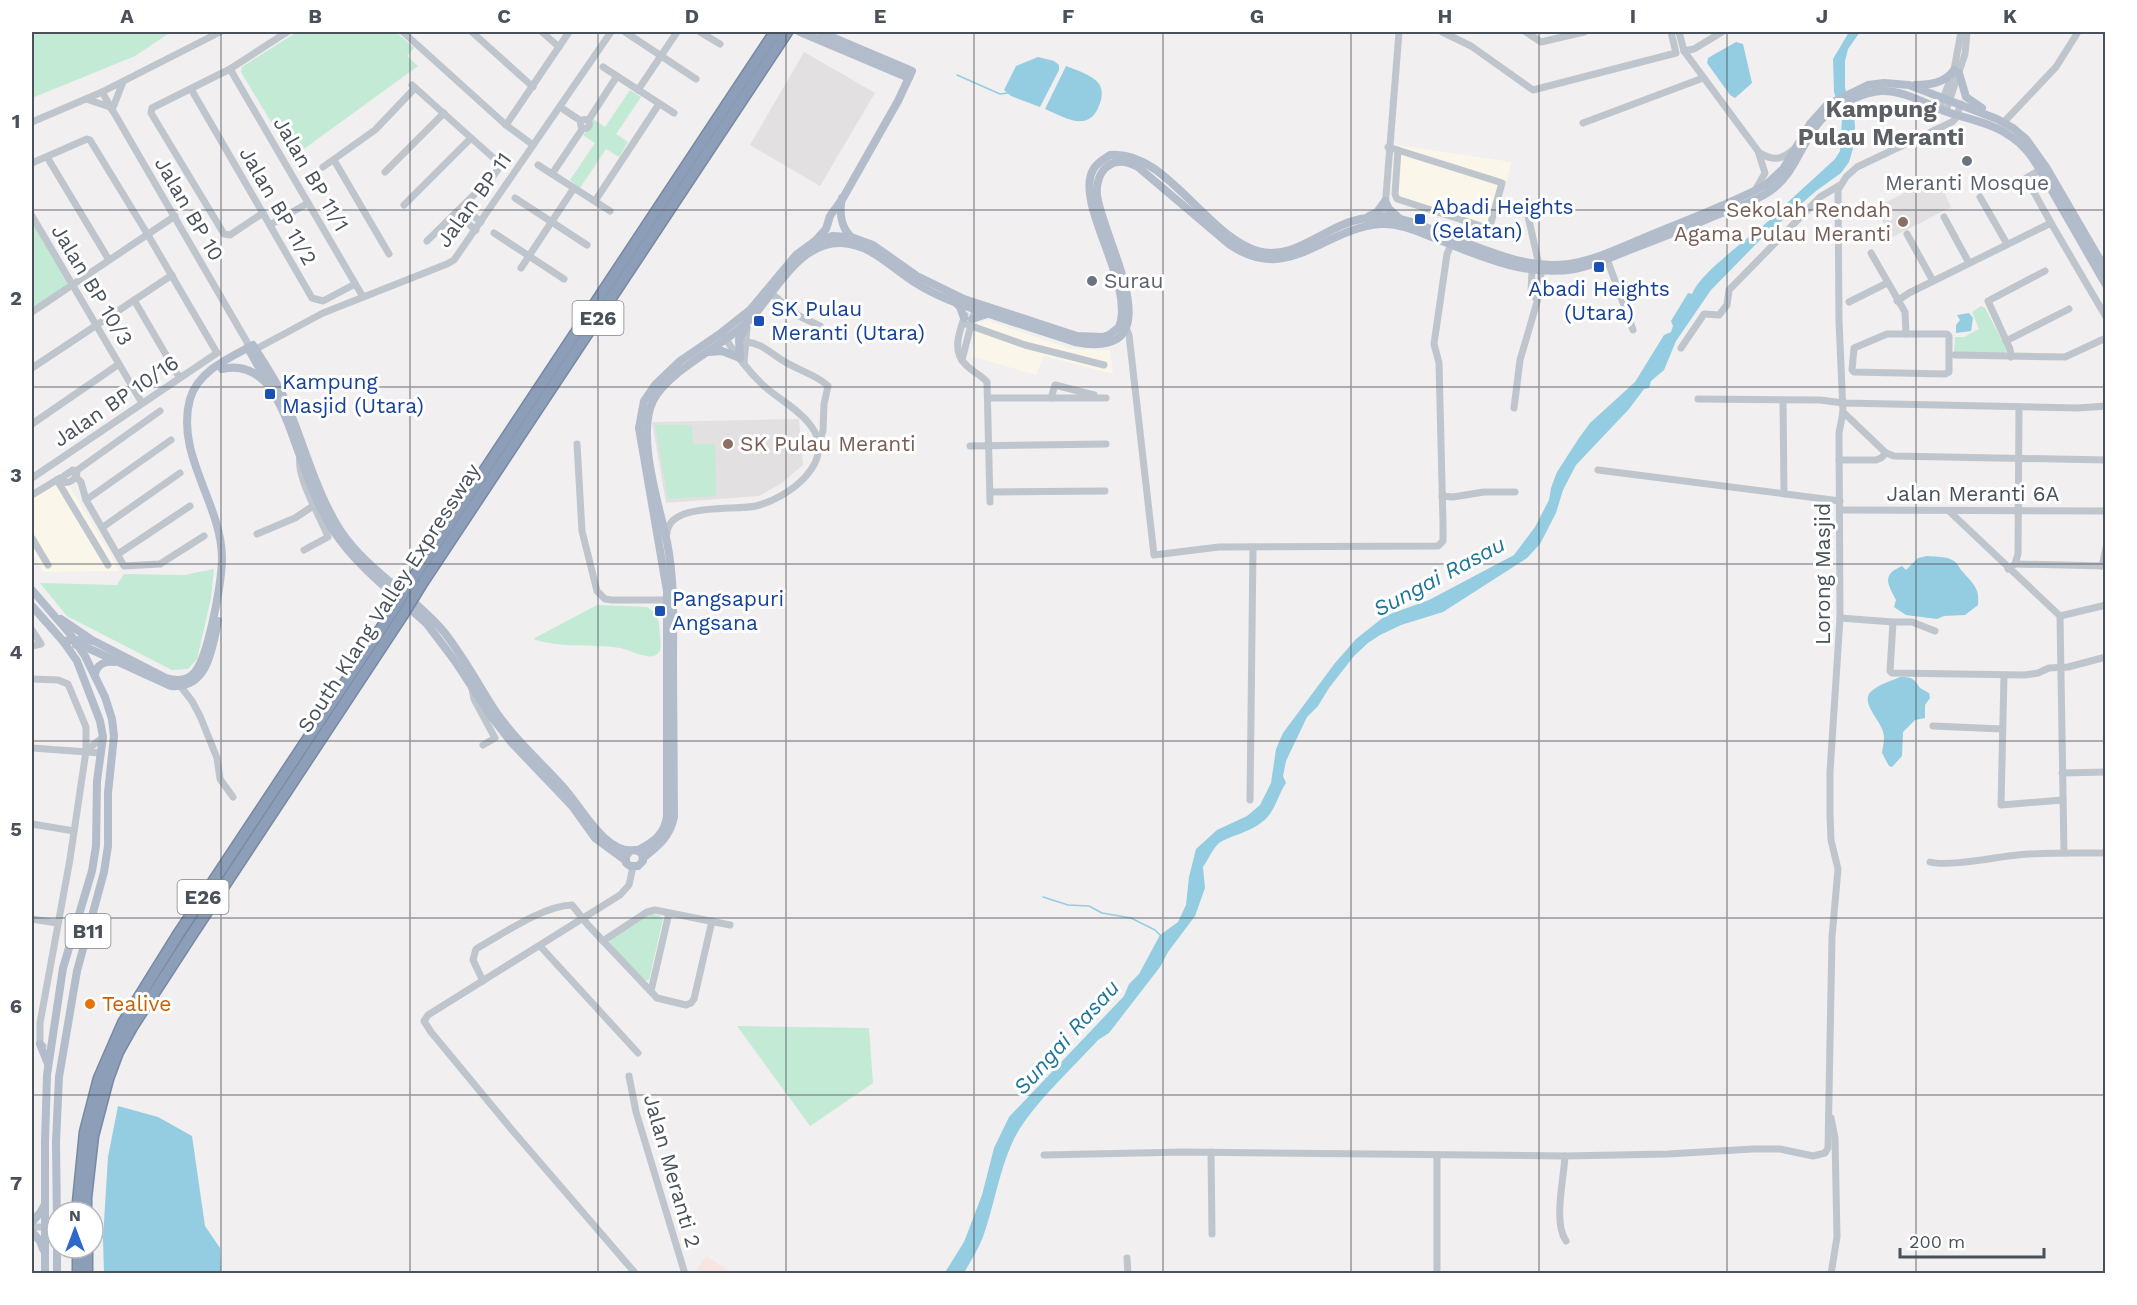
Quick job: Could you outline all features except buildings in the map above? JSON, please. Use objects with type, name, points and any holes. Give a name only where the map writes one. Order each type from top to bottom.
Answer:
[{"type":"highway","name":"South Klang Valley Expressway","points":[[771,48],[776,32]]},
{"type":"highway","name":"South Klang Valley Expressway","points":[[86,1200],[93,1136],[108,1079],[118,1052],[132,1027],[417,581],[771,48],[787,32]]},
{"type":"highway","name":"South Klang Valley Expressway","points":[[77,1200],[85,1132],[99,1078],[123,1023],[179,933],[398,613]]},
{"type":"main road","points":[[800,32],[882,67],[910,74]]},
{"type":"main road","points":[[820,32],[910,74]]},
{"type":"main road","points":[[882,67],[895,76],[898,82],[898,101]]},
{"type":"main road","points":[[742,361],[739,339],[748,323],[798,262],[812,250],[823,245],[844,243],[871,252],[914,282],[955,302],[970,313],[1077,336],[1103,337],[1115,332],[1119,327],[1122,312],[1117,284],[1091,204],[1089,189],[1093,169],[1110,155],[1131,156],[1146,163],[1233,239],[1260,252],[1287,251],[1302,246],[1342,225],[1377,212],[1385,201],[1394,215],[1404,220],[1538,269],[1572,263],[1607,252],[1767,184],[1783,169],[1814,118],[1859,93],[1868,85],[1936,83],[1957,71],[1966,97],[2026,139],[2036,151],[2106,270]]},
{"type":"main road","points":[[626,860],[627,854],[637,853],[663,843],[674,817],[674,590],[649,454],[647,416],[660,390],[706,353],[750,310],[788,263],[826,230],[830,216],[843,198],[898,101],[910,74]]},
{"type":"main road","points":[[1909,85],[2000,120]]},
{"type":"main road","points":[[1859,93],[1884,91],[1904,94],[2008,134],[2032,155],[2106,285]]},
{"type":"main road","points":[[815,241],[832,236],[850,237],[873,245],[917,276],[940,288],[970,313],[987,314],[1075,342],[1089,345],[1109,343],[1116,340],[1126,328],[1129,312],[1128,299],[1098,198],[1098,180],[1101,173],[1107,166],[1114,163],[1124,162],[1138,167],[1230,245],[1258,259],[1274,260],[1289,257],[1384,220],[1505,264],[1538,269],[1574,269],[1607,259],[1691,226],[1771,191],[1788,174],[1828,109]]},
{"type":"main road","points":[[843,198],[840,207],[842,220],[845,231],[850,237]]},
{"type":"main road","points":[[1364,218],[1404,220]]},
{"type":"main road","points":[[251,347],[278,386],[292,415],[313,475],[340,529],[353,547],[444,633],[497,713],[517,738],[576,801],[600,834],[618,848],[637,853],[661,834],[666,824],[667,600],[663,565],[643,456],[639,428],[640,416],[648,393],[664,374],[723,336],[748,323]]},
{"type":"main road","points":[[70,643],[90,649],[171,686],[181,687],[193,683],[200,675],[213,646],[227,558],[225,540],[192,436],[191,422],[200,386],[251,347]]},
{"type":"main road","points":[[251,347],[286,418],[315,494],[333,530],[347,549],[428,624],[490,716],[511,742],[572,806],[594,838],[633,867],[640,865],[637,853]]},
{"type":"main road","points":[[53,614],[94,641],[166,678],[176,681],[185,679],[194,673],[199,664],[213,616],[222,558],[220,541],[210,505],[187,436],[186,422],[195,385],[204,375],[251,347]]},
{"type":"main road","points":[[706,353],[722,351],[742,361]]},
{"type":"main road","points":[[222,369],[236,367],[251,372],[273,390]]},
{"type":"main road","name":"B11","points":[[32,590],[53,614],[70,643],[88,684],[103,729],[97,781],[96,846],[63,968],[48,1064],[45,1097],[45,1200]]},
{"type":"main road","name":"B11","points":[[32,606],[70,643],[95,674],[105,697],[114,731],[108,793],[108,846],[104,873],[76,971],[59,1077],[57,1200]]},
{"type":"main road","points":[[70,643],[94,641]]},
{"type":"main road","points":[[95,674],[97,667],[105,663],[127,665]]},
{"type":"main road","points":[[101,753],[106,755],[111,762]]},
{"type":"main road","points":[[51,1049],[62,1044],[71,1008]]},
{"type":"main road","points":[[40,1044],[48,1064]]},
{"type":"main road","points":[[32,1222],[40,1214],[45,1203]]},
{"type":"main road","points":[[32,1232],[40,1241],[45,1252]]},
{"type":"street","points":[[32,122],[123,82],[220,32]]},
{"type":"street","points":[[263,213],[230,235],[224,234],[151,110],[230,69],[287,32]]},
{"type":"street","points":[[403,32],[506,125],[533,145]]},
{"type":"street","points":[[472,32],[533,87]]},
{"type":"street","points":[[542,32],[559,46]]},
{"type":"street","points":[[506,125],[569,32]]},
{"type":"street","name":"Jalan BP 11","points":[[251,347],[323,313],[447,264],[461,253],[611,32]]},
{"type":"street","points":[[625,32],[696,79]]},
{"type":"street","points":[[638,90],[677,32]]},
{"type":"street","points":[[700,32],[720,44]]},
{"type":"street","points":[[1384,220],[1388,147],[1399,32]]},
{"type":"street","points":[[1442,32],[1471,46],[1533,90],[1694,49],[1722,32]]},
{"type":"street","points":[[1526,32],[1541,42],[1584,32]]},
{"type":"street","points":[[1671,32],[1680,52],[1703,78],[1758,151],[1766,173],[1754,191]]},
{"type":"street","points":[[1679,32],[1680,52]]},
{"type":"street","points":[[1957,71],[1961,32]]},
{"type":"street","points":[[1942,110],[1965,54],[1967,32]]},
{"type":"street","points":[[2000,120],[2056,67],[2079,32]]},
{"type":"street","points":[[603,67],[674,113]]},
{"type":"street","name":"Jalan BP 11/1","points":[[230,69],[363,297]]},
{"type":"street","points":[[552,174],[617,76]]},
{"type":"street","points":[[1583,123],[1703,78]]},
{"type":"street","points":[[86,99],[111,109],[123,82]]},
{"type":"street","points":[[323,167],[375,130],[413,86],[498,162],[498,169],[494,175],[428,241]]},
{"type":"street","name":"Jalan BP 11/2","points":[[191,89],[312,297],[323,301],[355,284]]},
{"type":"street","name":"Jalan BP 10","points":[[102,92],[251,347]]},
{"type":"street","points":[[595,201],[659,104]]},
{"type":"street","points":[[1681,348],[1704,314],[1719,315],[1727,305],[1729,290],[1820,197],[1840,185],[1857,168],[1945,127],[1957,115],[1961,104]]},
{"type":"street","points":[[560,107],[584,123]]},
{"type":"street","points":[[385,172],[444,113]]},
{"type":"street","points":[[404,205],[471,138]]},
{"type":"street","points":[[32,163],[89,139],[172,275],[32,368]]},
{"type":"street","points":[[1388,147],[1398,150],[1502,183],[1489,228],[1397,199],[1395,194],[1398,150]]},
{"type":"street","points":[[1758,151],[1768,158],[1777,159],[1784,157],[1795,148]]},
{"type":"street","name":"Jalan BP 10/3","points":[[47,157],[109,260]]},
{"type":"street","points":[[334,160],[389,254]]},
{"type":"street","points":[[538,165],[610,211]]},
{"type":"street","points":[[2040,170],[2026,178],[2106,317]]},
{"type":"street","name":"Lorong Masjid","points":[[1828,1113],[1832,949],[1838,869],[1834,844],[1831,840],[1830,772],[1840,618],[1839,433],[1843,403],[1837,196],[1840,185]]},
{"type":"street","points":[[521,268],[574,188]]},
{"type":"street","points":[[1980,196],[2007,244]]},
{"type":"street","points":[[515,198],[587,245]]},
{"type":"street","points":[[1514,408],[1520,360],[1540,292],[1528,216],[1528,200]]},
{"type":"street","points":[[270,225],[308,203]]},
{"type":"street","points":[[463,207],[481,222]]},
{"type":"street","points":[[456,214],[476,230]]},
{"type":"street","name":"Jalan BP 10/3","points":[[32,216],[142,403]]},
{"type":"street","points":[[32,312],[175,216]]},
{"type":"street","points":[[1944,217],[1970,263]]},
{"type":"street","points":[[1898,301],[1933,281],[2051,223]]},
{"type":"street","points":[[494,233],[564,279]]},
{"type":"street","points":[[1906,234],[1933,281]]},
{"type":"street","points":[[1126,328],[1129,334],[1139,412],[1154,555],[1205,548],[1438,546],[1443,541],[1439,363],[1434,348],[1444,270],[1450,245]]},
{"type":"street","points":[[1871,253],[1905,312],[1906,334]]},
{"type":"street","points":[[1607,259],[1634,330]]},
{"type":"street","points":[[2011,357],[1988,301],[2045,271]]},
{"type":"street","name":"Jalan BP 10/16","points":[[32,478],[179,377],[216,355],[217,352],[172,275]]},
{"type":"street","points":[[1849,302],[1887,283]]},
{"type":"street","points":[[772,294],[799,315],[820,326]]},
{"type":"street","points":[[134,300],[179,377]]},
{"type":"street","points":[[2006,341],[2069,309]]},
{"type":"street","points":[[990,502],[987,382],[962,360],[970,313],[1025,345],[1104,365]]},
{"type":"street","points":[[742,361],[748,323]]},
{"type":"street","points":[[1887,334],[1906,334],[1947,334],[1952,355],[1949,372],[1945,374],[1854,372],[1852,370],[1854,348],[1887,334]]},
{"type":"street","points":[[723,336],[762,384],[806,419],[819,442]]},
{"type":"street","points":[[1952,355],[2065,357],[2106,338]]},
{"type":"street","points":[[667,542],[668,525],[677,517],[697,510],[759,505],[789,489],[809,474],[815,465],[823,431],[824,404],[828,386],[819,378],[784,362],[759,345],[745,342]]},
{"type":"street","points":[[32,424],[119,364]]},
{"type":"street","points":[[988,399],[1106,398],[1055,385],[1051,398]]},
{"type":"street","points":[[1698,399],[1820,400],[1843,403],[2019,407],[2106,406]]},
{"type":"street","points":[[1783,400],[1784,494]]},
{"type":"street","points":[[2015,564],[2018,554],[2019,407]]},
{"type":"street","points":[[60,478],[67,483],[83,464],[160,411]]},
{"type":"street","points":[[1843,412],[1883,456]]},
{"type":"street","points":[[86,500],[171,440]]},
{"type":"street","points":[[578,444],[582,531],[597,591],[605,599],[612,600],[667,600]]},
{"type":"street","points":[[970,446],[1106,444]]},
{"type":"street","points":[[1839,460],[1876,460],[1883,456],[1894,456],[2106,460]]},
{"type":"street","points":[[300,457],[298,466],[328,537],[304,550]]},
{"type":"street","points":[[1598,470],[1840,501]]},
{"type":"street","points":[[103,527],[180,472]]},
{"type":"street","points":[[76,474],[86,500],[124,566],[160,564],[204,536]]},
{"type":"street","points":[[32,495],[60,478]]},
{"type":"street","points":[[60,478],[108,565]]},
{"type":"street","points":[[990,492],[1105,491]]},
{"type":"street","points":[[1442,496],[1515,492]]},
{"type":"street","points":[[118,554],[190,506]]},
{"type":"street","points":[[257,534],[295,518],[313,506]]},
{"type":"street","name":"Jalan Meranti 6A","points":[[1840,510],[2106,511]]},
{"type":"street","points":[[1949,511],[2060,616],[2064,853]]},
{"type":"street","points":[[32,538],[48,565]]},
{"type":"street","points":[[1250,800],[1253,547]]},
{"type":"street","points":[[2008,569],[2015,564],[2104,566],[2106,548]]},
{"type":"street","points":[[2060,616],[2106,605]]},
{"type":"street","points":[[1840,618],[1912,622],[1935,631]]},
{"type":"street","points":[[1893,622],[1890,670],[1892,673],[2025,675],[2106,657]]},
{"type":"street","points":[[32,630],[41,642],[40,645],[32,645]]},
{"type":"street","points":[[2004,676],[2001,805],[2063,800]]},
{"type":"street","points":[[32,680],[58,680],[70,687],[87,733],[74,831],[40,1023],[40,1044],[51,1049]]},
{"type":"street","points":[[471,686],[474,699],[495,738],[483,745]]},
{"type":"street","points":[[181,687],[200,716],[216,758],[220,779],[234,797]]},
{"type":"street","points":[[1934,726],[2002,729]]},
{"type":"street","points":[[86,751],[103,737]]},
{"type":"street","points":[[32,748],[101,753]]},
{"type":"street","points":[[2062,773],[2106,772]]},
{"type":"street","points":[[32,824],[74,831]]},
{"type":"street","points":[[1930,862],[1950,863],[2013,855],[2106,853]]},
{"type":"street","points":[[633,867],[625,890],[583,919],[428,1015],[425,1018],[425,1025],[636,1274]]},
{"type":"street","points":[[483,981],[473,960],[476,949],[515,926],[553,909],[572,905],[657,998],[686,1005],[691,1004],[712,921]]},
{"type":"street","points":[[603,941],[651,911],[730,925]]},
{"type":"street","points":[[651,991],[669,913]]},
{"type":"street","points":[[32,919],[57,923]]},
{"type":"street","points":[[540,946],[638,1053]]},
{"type":"street","name":"Jalan Meranti 2","points":[[629,1077],[636,1112],[685,1274]]},
{"type":"street","points":[[1044,1155],[1211,1152],[1565,1156],[1780,1149],[1813,1156],[1825,1153],[1828,1148],[1828,1113]]},
{"type":"street","points":[[1828,1113],[1835,1138],[1837,1237],[1831,1274]]},
{"type":"street","points":[[1211,1152],[1212,1234]]},
{"type":"street","points":[[1437,1156],[1437,1274]]},
{"type":"street","points":[[1565,1156],[1560,1220],[1561,1233],[1566,1241]]},
{"type":"street","points":[[32,1227],[45,1227]]},
{"type":"street","points":[[1127,1258],[1128,1274]]},
{"type":"shaded area","points":[[804,52],[875,93],[820,186],[750,145]]},
{"type":"shaded area","points":[[1397,145],[1512,162],[1490,233],[1394,202]]},
{"type":"shaded area","name":"Sekolah Rendah Agama Pulau Meranti","points":[[1929,181],[1944,192],[1951,207],[1891,238],[1876,207]]},
{"type":"shaded area","points":[[988,321],[1072,349],[1110,350],[1113,374],[1044,356],[1036,375],[971,356],[978,322]]},
{"type":"shaded area","name":"SK Pulau Meranti","points":[[799,419],[803,465],[782,483],[759,496],[666,503],[652,422]]},
{"type":"shaded area","points":[[64,477],[120,571],[43,572],[32,553],[32,498]]},
{"type":"shaded area","points":[[706,1256],[732,1273],[695,1273]]},
{"type":"green space","points":[[32,32],[171,32],[135,56],[32,98]]},
{"type":"green space","points":[[297,32],[396,32],[414,48],[407,56],[418,66],[301,151],[294,140],[285,145],[241,72],[242,67]]},
{"type":"green space","points":[[630,90],[641,97],[616,134],[628,142],[619,157],[606,149],[580,188],[570,180],[595,143],[583,135],[592,126],[593,119],[605,127]]},
{"type":"green space","points":[[32,216],[72,285],[32,312]]},
{"type":"green space","points":[[1981,306],[1985,308],[2007,350],[2004,354],[1954,353],[1955,337],[1964,337],[1979,329],[1972,312]]},
{"type":"green space","points":[[655,425],[692,425],[693,444],[715,444],[716,496],[668,499]]},
{"type":"green space","points":[[214,569],[211,598],[197,659],[188,669],[172,670],[67,616],[40,583],[117,585],[124,574],[184,575]]},
{"type":"green space","points":[[597,605],[647,607],[657,618],[660,651],[656,655],[648,656],[620,648],[555,644],[533,639]]},
{"type":"green space","points":[[651,913],[663,919],[649,980],[644,981],[610,946],[610,940]]},
{"type":"green space","points":[[737,1026],[869,1028],[873,1083],[810,1126]]},
{"type":"water","points":[[1849,32],[1860,32],[1848,49],[1845,61],[1845,88],[1854,114],[1854,145],[1849,162],[1841,173],[1816,191],[1761,239],[1711,290],[1676,341],[1664,370],[1651,381],[1649,388],[1644,389],[1629,409],[1576,465],[1540,544],[1527,558],[1443,612],[1401,625],[1380,635],[1354,656],[1318,706],[1307,717],[1286,761],[1283,776],[1286,783],[1267,818],[1257,826],[1224,840],[1215,848],[1203,867],[1205,888],[1195,916],[1168,952],[1160,967],[1109,1033],[1098,1040],[1052,1088],[1020,1128],[1008,1152],[987,1225],[976,1251],[964,1273],[944,1274],[964,1242],[982,1195],[994,1148],[1009,1117],[1124,996],[1160,935],[1178,922],[1186,905],[1189,877],[1196,849],[1217,830],[1247,816],[1260,805],[1271,783],[1276,749],[1283,733],[1335,663],[1356,639],[1385,616],[1429,600],[1514,555],[1535,527],[1549,500],[1557,472],[1579,438],[1590,423],[1635,382],[1664,335],[1671,332],[1673,326],[1671,321],[1688,293],[1692,294],[1696,286],[1711,270],[1773,218],[1835,159],[1840,151],[1842,119],[1834,92],[1833,59]]},
{"type":"water","points":[[1736,42],[1743,44],[1752,83],[1735,98],[1730,95],[1707,63],[1708,58]]},
{"type":"water","points":[[1038,57],[1054,61],[1059,65],[1059,70],[1040,107],[1011,96],[1004,90],[1016,66]]},
{"type":"water","points":[[1066,66],[1093,78],[1101,88],[1101,99],[1096,113],[1084,121],[1069,119],[1045,109]]},
{"type":"water","points":[[1969,313],[1973,318],[1971,331],[1956,333],[1956,325],[1960,320],[1957,315]]},
{"type":"water","points":[[1927,556],[1953,560],[1975,587],[1978,594],[1978,605],[1965,615],[1944,616],[1937,619],[1906,615],[1894,607],[1896,600],[1888,580],[1889,576],[1895,569],[1902,566],[1906,570],[1918,558]]},
{"type":"water","points":[[1900,677],[1913,679],[1920,688],[1929,693],[1930,698],[1925,705],[1925,718],[1915,720],[1903,732],[1902,756],[1892,767],[1889,766],[1882,753],[1883,732],[1868,704],[1868,699],[1869,694],[1876,688]]},
{"type":"water","points":[[118,1106],[158,1117],[192,1136],[205,1226],[220,1248],[221,1273],[104,1273],[108,1157]]},
{"type":"waterway","points":[[957,75],[1000,94],[1008,93]]},
{"type":"waterway","points":[[1043,897],[1068,905],[1089,906],[1102,913],[1131,918],[1160,935]]},
{"type":"place","name":"Meranti Mosque","points":[[1967,161]]},
{"type":"place","name":"Abadi Heights (Selatan)","points":[[1420,219]]},
{"type":"place","name":"Sekolah Rendah Agama Pulau Meranti","points":[[1903,222]]},
{"type":"place","name":"Abadi Heights (Utara)","points":[[1599,267]]},
{"type":"place","name":"Surau","points":[[1092,281]]},
{"type":"place","name":"SK Pulau Meranti (Utara)","points":[[759,321]]},
{"type":"place","name":"Kampung Masjid (Utara)","points":[[270,394]]},
{"type":"place","name":"SK Pulau Meranti","points":[[728,444]]},
{"type":"place","name":"Pangsapuri Angsana","points":[[660,611]]},
{"type":"place","name":"Tealive","points":[[90,1004]]},
{"type":"district","name":"Kampung Pulau Meranti","points":[[1881,123]]},
{"type":"water label","name":"Sungai Rasau","points":[[1439,576]]},
{"type":"water label","name":"Sungai Rasau","points":[[1066,1037]]}]
